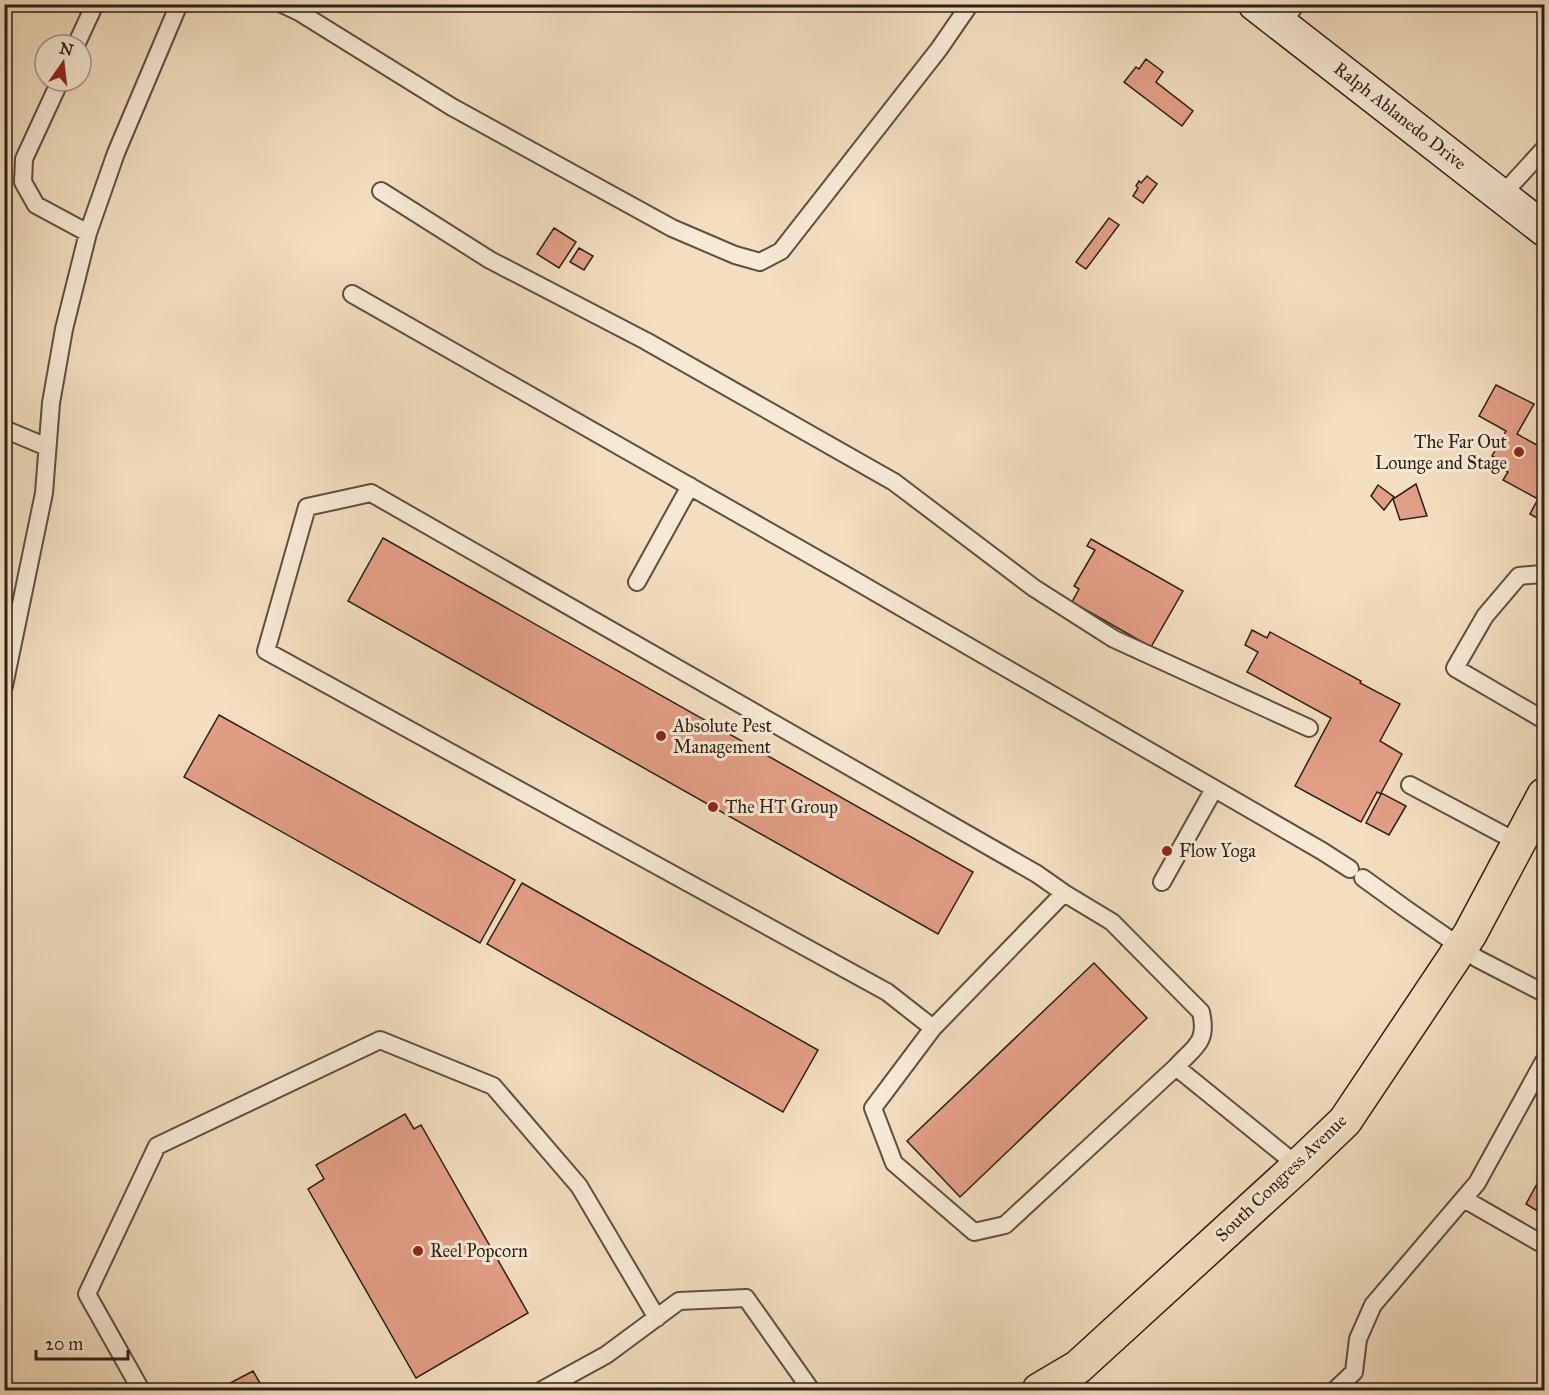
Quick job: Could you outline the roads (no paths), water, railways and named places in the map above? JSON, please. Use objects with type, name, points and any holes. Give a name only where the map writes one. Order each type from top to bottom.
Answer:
[{"type":"main road","name":"South Congress Avenue","points":[[1039,1390],[1078,1367],[1345,1121],[1470,934],[1545,795]]},
{"type":"street","name":"Ralph Ablanedo Drive","points":[[1255,4],[1289,15],[1545,229]]},
{"type":"lane","points":[[82,33],[95,4]]},
{"type":"lane","points":[[4,686],[44,493],[51,403],[64,329],[88,233],[116,153],[179,4]]},
{"type":"lane","points":[[282,4],[302,8],[452,107],[672,228],[735,255],[760,262],[781,251],[939,49],[970,4]]},
{"type":"lane","points":[[54,93],[24,159],[23,182],[36,205],[88,233]]},
{"type":"lane","points":[[1502,195],[1545,149]]},
{"type":"lane","points":[[381,191],[490,260],[646,341],[894,482],[1034,588],[1114,639],[1309,728]]},
{"type":"lane","points":[[352,294],[690,486],[1322,851],[1478,959],[1545,993]]},
{"type":"lane","points":[[4,429],[47,447]]},
{"type":"lane","points":[[637,582],[690,486]]},
{"type":"lane","points":[[933,1028],[887,992],[266,651],[307,507],[371,493],[1037,874],[1112,922],[1201,1012],[1204,1025],[1202,1039],[1176,1067],[1005,1225],[975,1232],[894,1163],[873,1108],[933,1028],[1064,893]]},
{"type":"lane","points":[[1545,575],[1519,576],[1485,616],[1455,668],[1545,720]]},
{"type":"lane","points":[[1410,785],[1519,843]]},
{"type":"lane","points":[[1162,882],[1214,789]]},
{"type":"lane","points":[[141,1390],[87,1294],[157,1146],[380,1040],[493,1086],[579,1186],[657,1318]]},
{"type":"lane","points":[[1335,1390],[1354,1372],[1358,1339],[1373,1305],[1477,1183],[1545,1061]]},
{"type":"lane","points":[[1176,1067],[1298,1166]]},
{"type":"lane","points":[[1464,1199],[1545,1245]]},
{"type":"lane","points":[[542,1390],[606,1355],[679,1301],[746,1298],[811,1390]]},
{"type":"place","name":"The Far Out Lounge and Stage","points":[[1519,452]]},
{"type":"place","name":"Absolute Pest Management","points":[[661,736]]},
{"type":"place","name":"The HT Group","points":[[713,807]]},
{"type":"place","name":"Flow Yoga","points":[[1167,851]]},
{"type":"place","name":"Reel Popcorn","points":[[418,1251]]}]
